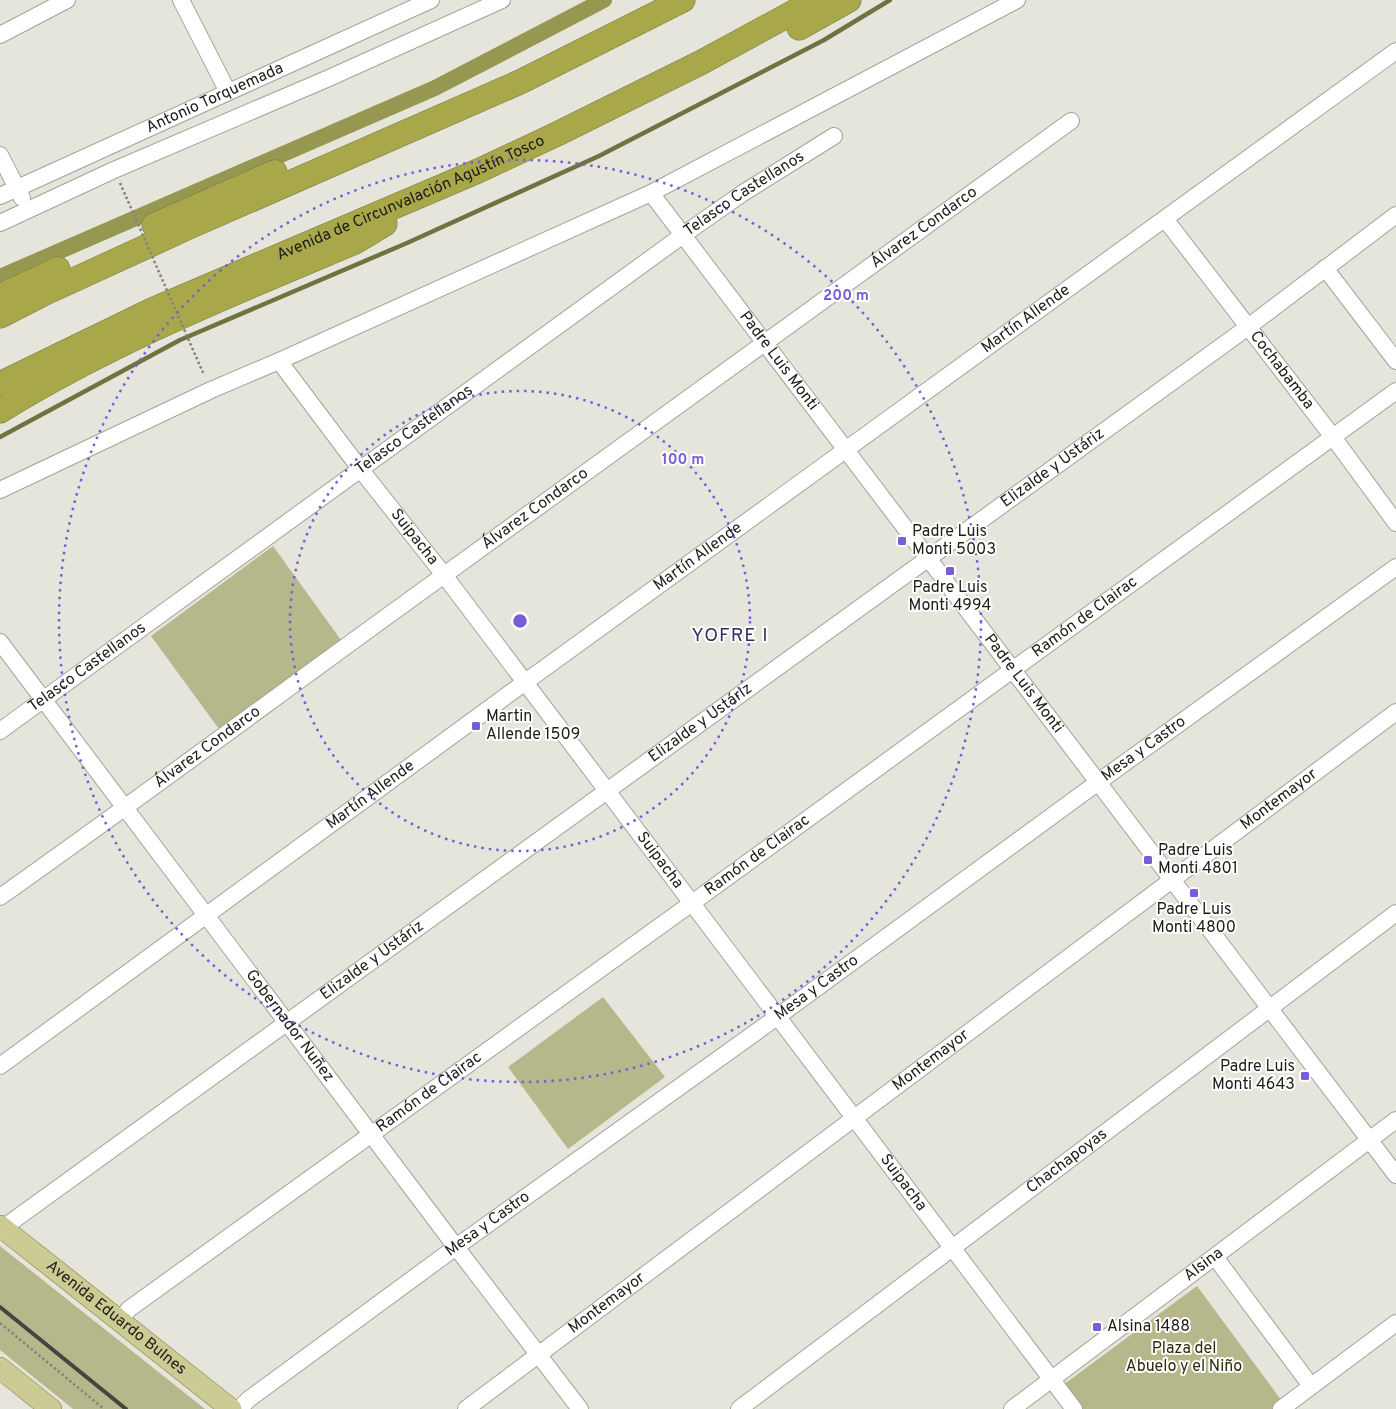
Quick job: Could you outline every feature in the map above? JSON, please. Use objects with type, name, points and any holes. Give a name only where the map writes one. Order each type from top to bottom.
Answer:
[{"type":"highway","points":[[572,57],[657,0]]},
{"type":"highway","points":[[0,316],[117,260],[520,82],[683,0]]},
{"type":"highway","name":"Avenida de Circunvalación Agustín Tosco","points":[[0,384],[152,310],[478,171],[629,98],[753,35],[816,0]]},
{"type":"highway","points":[[629,98],[792,32],[849,0]]},
{"type":"highway","points":[[0,296],[276,171],[422,124]]},
{"type":"highway","points":[[0,412],[66,372],[141,335],[355,242],[478,171]]},
{"type":"main road","name":"Avenida Eduardo Bulnes","points":[[1,1227],[231,1409]]},
{"type":"main road","points":[[0,1368],[51,1409]]},
{"type":"street","points":[[0,36],[67,0]]},
{"type":"street","points":[[181,0],[228,92]]},
{"type":"street","name":"Antonio Torquemada","points":[[0,196],[431,0]]},
{"type":"street","points":[[0,223],[114,170],[329,78],[502,0]]},
{"type":"street","points":[[0,490],[211,390],[651,193],[1017,0]]},
{"type":"street","name":"Martín Allende","points":[[0,1066],[206,914],[1396,50]]},
{"type":"street","name":"Álvarez Condarco","points":[[0,897],[126,808],[1071,121]]},
{"type":"street","name":"Telasco Castellanos","points":[[0,731],[683,235],[743,193],[834,136]]},
{"type":"street","points":[[0,156],[28,210]]},
{"type":"street","name":"Padre Luis Monti","points":[[651,193],[1396,1175]]},
{"type":"street","name":"Elizalde y Ustáriz","points":[[1,1227],[1248,327],[1396,215]]},
{"type":"street","name":"Cochabamba","points":[[1165,219],[1333,437],[1396,523]]},
{"type":"street","points":[[1325,268],[1396,361]]},
{"type":"street","name":"Suipacha","points":[[278,361],[444,575],[1074,1409]]},
{"type":"street","name":"Ramón de Clairac","points":[[120,1321],[129,1309],[692,903],[1396,391]]},
{"type":"street","name":"Mesa y Castro","points":[[239,1409],[249,1399],[456,1247],[777,1017],[1097,782],[1396,567]]},
{"type":"street","name":"Gobernador Nuñez","points":[[0,642],[580,1409]]},
{"type":"street","name":"Montemayor","points":[[466,1409],[1396,712]]},
{"type":"street","name":"Chachapoyas","points":[[739,1409],[1396,913]]},
{"type":"street","name":"Alsina","points":[[1012,1409],[1396,1120]]},
{"type":"street","points":[[1214,1257],[1311,1386]]},
{"type":"street","points":[[1281,1409],[1396,1323]]},
{"type":"path","points":[[120,184],[204,375]]},
{"type":"path","points":[[0,1323],[104,1409]]},
{"type":"green space","points":[[273,546],[341,640],[219,729],[151,636]]},
{"type":"green space","points":[[603,997],[665,1077],[568,1149],[508,1067]]},
{"type":"green space","points":[[0,1246],[205,1409],[73,1409],[0,1350]]},
{"type":"green space","name":"Plaza del Abuelo y el Niño","points":[[1197,1286],[1282,1401],[1272,1409],[1081,1409],[1063,1385]]},
{"type":"waterway","points":[[0,277],[435,88],[604,0]]},
{"type":"waterway","points":[[0,437],[180,340],[407,243],[599,156],[824,40],[890,0]]},
{"type":"railway","points":[[0,1307],[126,1409]]},
{"type":"place","name":"Padre Luis Monti 5003","points":[[902,541]]},
{"type":"place","name":"Padre Luis Monti 4994","points":[[950,571]]},
{"type":"place","name":"Martin Allende 1509","points":[[476,726]]},
{"type":"place","name":"Padre Luis Monti 4801","points":[[1148,860]]},
{"type":"place","name":"Padre Luis Monti 4800","points":[[1194,893]]},
{"type":"place","name":"Padre Luis Monti 4643","points":[[1305,1076]]},
{"type":"place","name":"Alsina 1488","points":[[1097,1327]]},
{"type":"district","name":"YOFRE I","points":[[730,636]]}]
